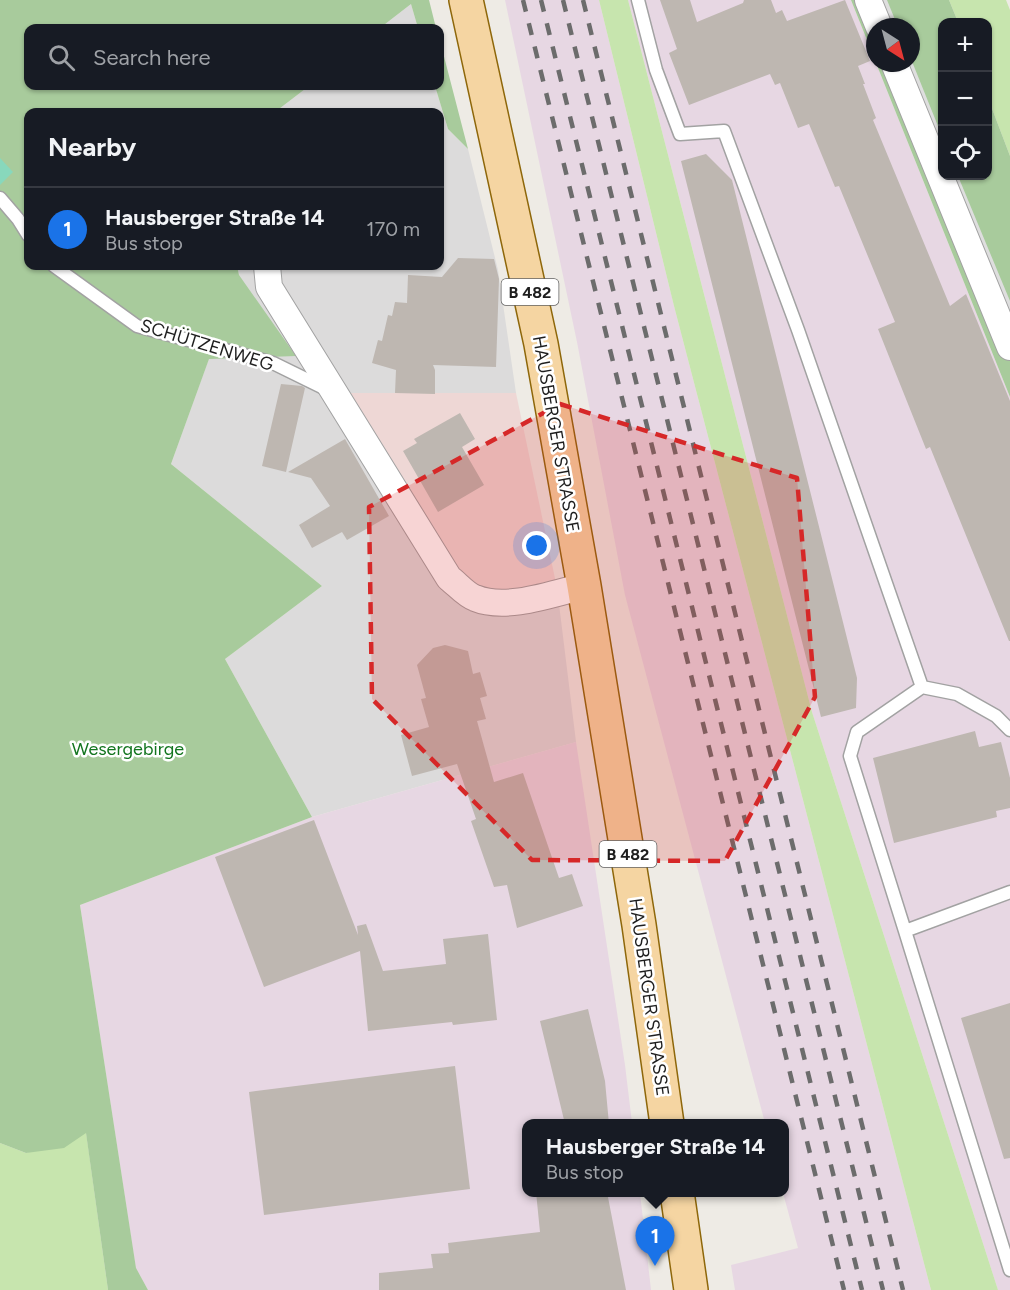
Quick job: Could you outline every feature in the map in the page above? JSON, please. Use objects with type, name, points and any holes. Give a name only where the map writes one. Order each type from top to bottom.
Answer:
[{"type":"main road","name":"HAUSBERGER STRASSE","points":[[466,0],[541,344],[584,586],[639,925],[666,1119]]},
{"type":"main road","points":[[678,1197],[691,1290]]},
{"type":"street","points":[[868,0],[875,18]]},
{"type":"street","points":[[898,72],[1010,346]]},
{"type":"street","points":[[267,270],[269,288],[449,578],[472,598],[495,604],[517,602],[584,586]]},
{"type":"lane","points":[[638,0],[656,70],[680,134],[724,131],[802,341],[921,687]]},
{"type":"lane","points":[[0,198],[24,229]]},
{"type":"lane","name":"SCHÜTZENWEG","points":[[60,270],[137,326],[273,363],[336,395]]},
{"type":"lane","points":[[1010,730],[996,716],[957,694],[921,687],[857,732],[850,756],[1010,1270]]},
{"type":"lane","points":[[905,931],[1010,892]]},
{"type":"highlighted area","points":[[560,404],[797,478],[815,697],[725,861],[532,860],[372,699],[369,507]]},
{"type":"shaded area","points":[[505,0],[599,0],[674,306],[931,1290],[735,1290],[731,1265],[798,1248],[784,1197],[789,1197],[789,1119],[764,1119],[625,595],[577,342]]},
{"type":"shaded area","points":[[628,0],[851,0],[866,38],[866,72],[880,72],[1010,397],[1010,1290],[998,1290],[812,712]]},
{"type":"shaded area","points":[[872,0],[887,0],[894,18],[879,18]]},
{"type":"shaded area","points":[[411,4],[417,24],[385,24]]},
{"type":"shaded area","points":[[902,72],[916,72],[938,126],[938,164]]},
{"type":"shaded area","points":[[304,90],[436,90],[442,108],[280,108]]},
{"type":"shaded area","points":[[444,116],[448,129],[468,149],[498,270],[516,393],[339,393],[557,588],[576,742],[312,817],[225,659],[322,586],[171,464],[239,275],[238,270],[444,270]]},
{"type":"shaded area","points":[[945,180],[960,180],[1010,301],[1010,341]]},
{"type":"shaded area","points":[[339,393],[516,393],[557,588],[473,597]]},
{"type":"shaded area","points":[[576,742],[632,1119],[522,1119],[522,1197],[640,1197],[651,1290],[148,1290],[136,1269],[80,905],[312,817]]},
{"type":"green space","name":"Wesergebirge","points":[[0,0],[429,0],[435,24],[417,24],[411,4],[385,24],[24,24],[24,90],[304,90],[280,108],[24,108],[24,270],[238,270],[239,275],[296,356],[209,359],[171,464],[322,586],[225,659],[312,817],[80,905],[136,1268],[148,1290],[108,1290],[86,1133],[64,1148],[26,1153],[0,1143]]},
{"type":"green space","points":[[599,0],[628,0],[812,712],[998,1290],[931,1290],[674,306]]},
{"type":"green space","points":[[851,0],[949,0],[956,18],[938,18],[938,180],[992,180],[992,109],[1010,156],[1010,397],[880,72],[920,72],[920,18],[866,18],[866,38]]},
{"type":"green space","points":[[949,0],[1006,0],[1010,10],[1010,156],[992,109],[992,18],[956,18]]},
{"type":"green space","points":[[444,56],[468,149],[448,129],[444,108],[442,108],[436,90],[444,90]]},
{"type":"green space","points":[[0,158],[13,172],[0,185]]},
{"type":"green space","points":[[86,1132],[108,1290],[0,1290],[0,1143],[26,1153]]},
{"type":"building","points":[[660,0],[690,0],[697,22],[743,3],[744,0],[771,0],[776,13],[782,10],[787,21],[845,0],[866,51],[866,63],[858,66],[876,118],[873,120],[950,306],[966,294],[1010,401],[1010,641],[930,447],[926,449],[878,329],[895,322],[839,186],[835,187],[809,124],[798,128],[780,83],[775,85],[770,74],[689,105],[669,53],[677,49]]},
{"type":"building","points":[[706,154],[732,180],[857,678],[856,708],[821,717],[681,161]]},
{"type":"building","points":[[458,258],[494,259],[499,279],[496,367],[433,365],[435,394],[395,393],[396,370],[372,363],[378,340],[382,341],[388,315],[392,316],[395,302],[407,303],[408,275],[442,277]]},
{"type":"building","points":[[281,384],[305,388],[286,472],[262,466]]},
{"type":"building","points":[[460,413],[475,439],[462,447],[484,485],[438,512],[403,451],[417,443],[414,439]]},
{"type":"building","points":[[345,439],[389,516],[347,540],[342,532],[312,548],[299,525],[330,506],[311,478],[288,472]]},
{"type":"building","points":[[445,645],[468,651],[473,674],[480,672],[487,696],[480,698],[486,719],[477,721],[494,782],[523,773],[559,878],[572,874],[583,906],[517,928],[507,885],[494,887],[471,821],[476,819],[457,764],[412,776],[401,735],[429,727],[421,699],[426,698],[417,665],[433,648]]},
{"type":"building","points":[[975,731],[979,747],[1001,742],[1010,778],[1010,808],[996,811],[997,817],[894,843],[873,758]]},
{"type":"building","points":[[314,820],[358,935],[357,926],[366,924],[383,971],[446,964],[443,939],[488,934],[497,1020],[453,1025],[452,1022],[368,1031],[360,951],[264,987],[215,857]]},
{"type":"building","points":[[1010,1003],[1010,1158],[1004,1159],[961,1018]]},
{"type":"building","points":[[588,1009],[605,1081],[609,1119],[564,1119],[540,1021]]},
{"type":"building","points":[[455,1066],[470,1189],[264,1215],[249,1092]]},
{"type":"building","points":[[536,1197],[608,1197],[626,1290],[379,1290],[379,1273],[433,1268],[431,1254],[449,1253],[448,1243],[540,1232]]},
{"type":"railway","points":[[523,0],[844,1290]]},
{"type":"railway","points":[[541,0],[862,1290]]},
{"type":"railway","points":[[563,0],[883,1290]]},
{"type":"railway","points":[[583,0],[903,1290]]},
{"type":"place","name":"Hausberger Straße 14","points":[[655,1266]]}]
